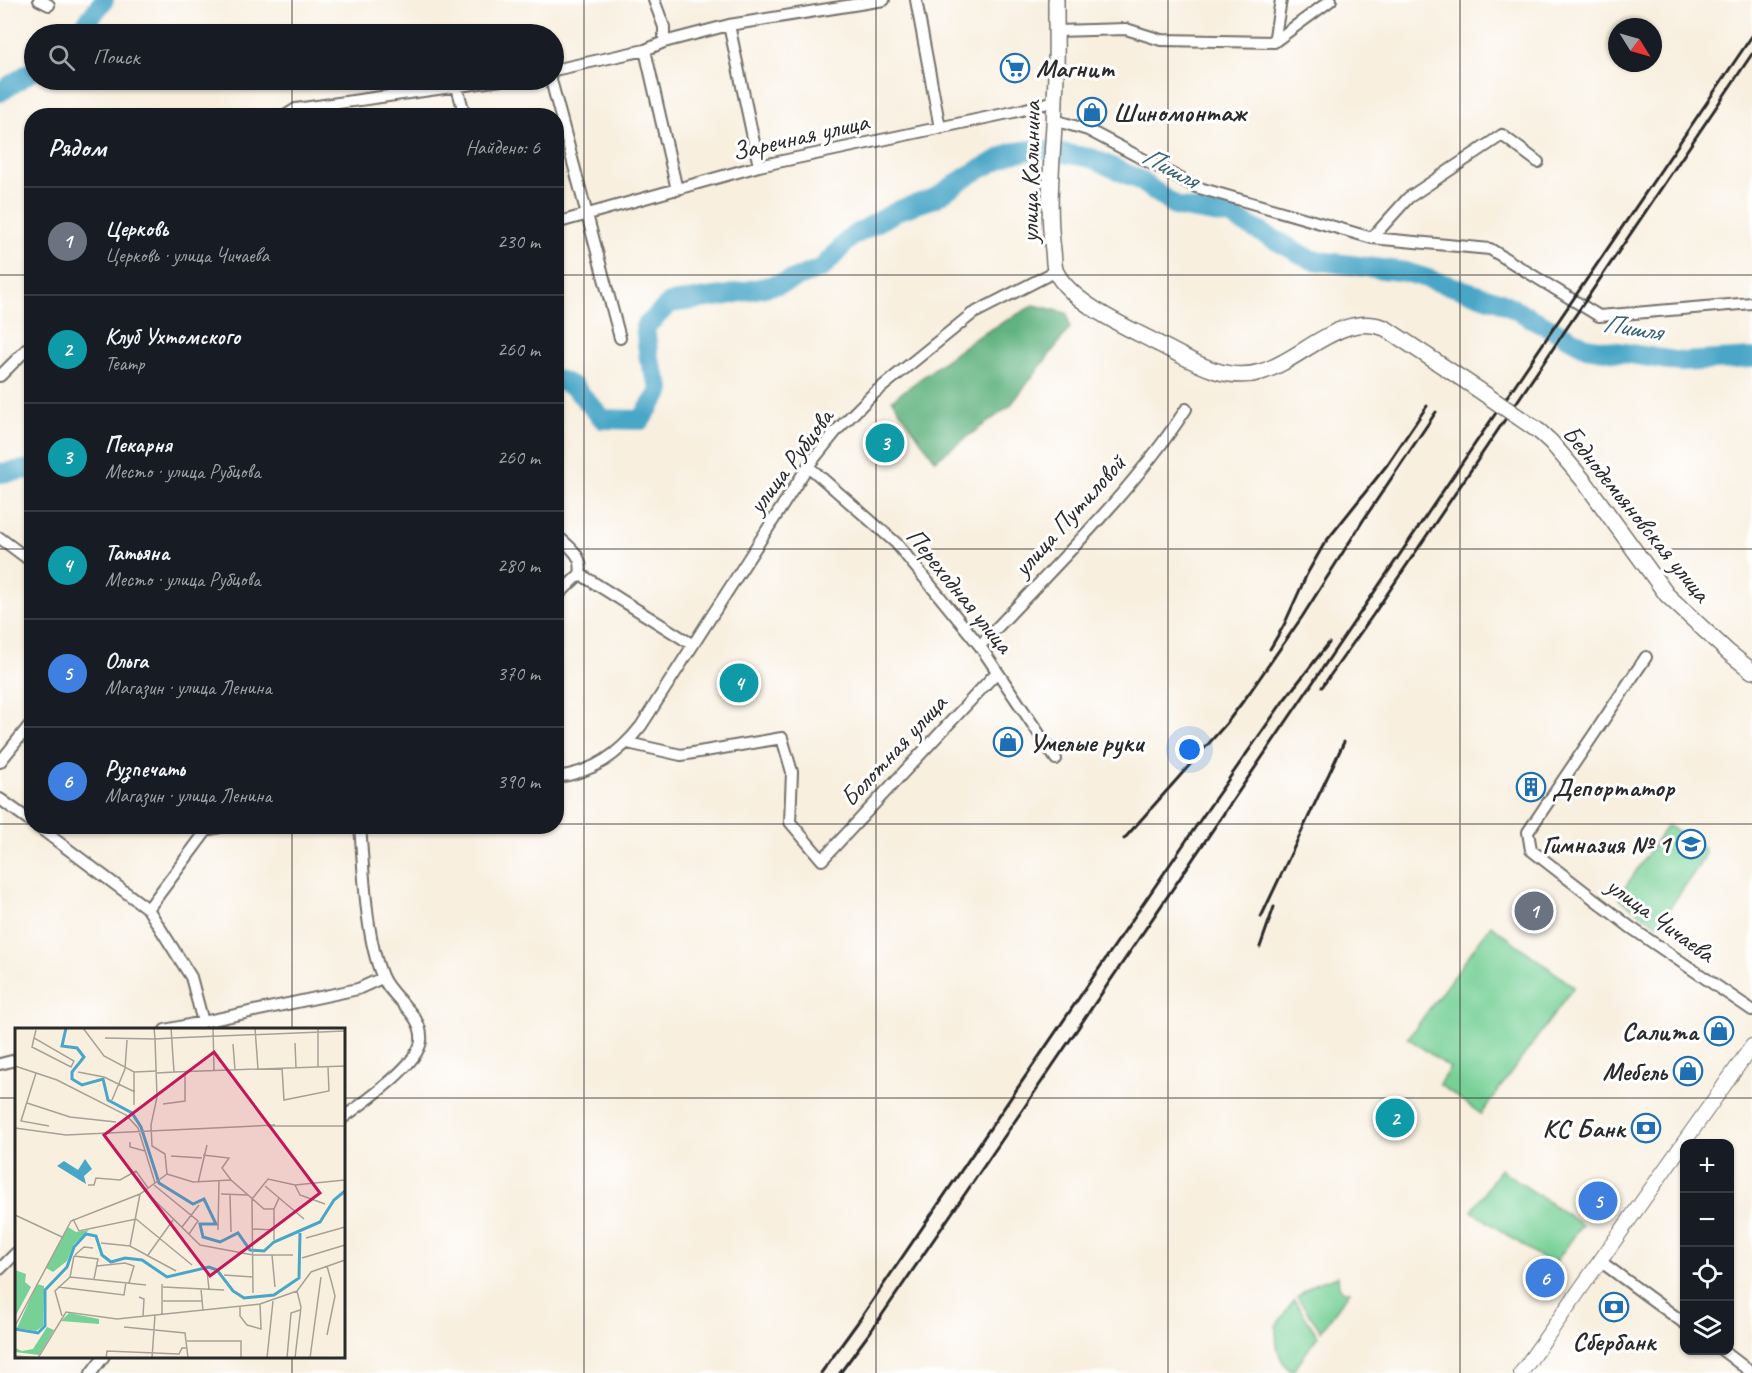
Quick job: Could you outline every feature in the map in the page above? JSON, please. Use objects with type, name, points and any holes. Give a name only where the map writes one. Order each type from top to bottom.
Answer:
[{"type":"main road","name":"улица Калинина","points":[[1056,0],[1055,100],[1049,225],[1056,272]]},
{"type":"main road","name":"Беднодемьяновская улица","points":[[1056,272],[1075,295],[1103,315],[1215,371],[1236,375],[1259,373],[1281,365],[1336,332],[1356,324],[1373,323],[1385,328],[1476,387],[1551,442],[1584,481],[1667,594],[1728,652],[1752,671]]},
{"type":"street","points":[[654,0],[664,27],[664,42]]},
{"type":"street","points":[[564,68],[645,50],[664,42],[729,25],[884,0]]},
{"type":"street","points":[[916,0],[940,128]]},
{"type":"street","points":[[1274,42],[1281,0]]},
{"type":"street","points":[[1056,31],[1126,29],[1161,40],[1274,42],[1331,0]]},
{"type":"street","points":[[729,25],[759,166]]},
{"type":"street","points":[[645,50],[677,190]]},
{"type":"street","points":[[303,108],[435,90]]},
{"type":"street","points":[[458,90],[463,108]]},
{"type":"street","points":[[554,90],[558,108]]},
{"type":"street","name":"Заречная улица","points":[[564,221],[759,166],[940,128],[1055,100]]},
{"type":"street","points":[[1053,127],[1088,130],[1196,187],[1371,237],[1490,249],[1599,316],[1752,303]]},
{"type":"street","points":[[564,129],[620,338]]},
{"type":"street","points":[[1371,237],[1408,198],[1502,135],[1538,162]]},
{"type":"street","name":"улица Рубцова","points":[[628,743],[808,466],[837,430],[872,395],[972,314],[1056,272]]},
{"type":"street","points":[[0,376],[24,352]]},
{"type":"street","name":"улица Путиловой","points":[[980,646],[1112,504],[1163,444],[1186,409]]},
{"type":"street","name":"Переходная улица","points":[[808,466],[896,543],[980,646],[1056,759]]},
{"type":"street","points":[[0,538],[24,556]]},
{"type":"street","points":[[564,542],[577,554],[582,565],[580,574],[564,589]]},
{"type":"street","points":[[580,574],[693,645]]},
{"type":"street","name":"улица Чичаева","points":[[1647,657],[1528,832],[1531,850],[1630,927],[1752,1010]]},
{"type":"street","name":"Болотная улица","points":[[628,743],[681,755],[782,738],[792,772],[790,822],[822,860],[998,672]]},
{"type":"street","points":[[0,762],[24,732]]},
{"type":"street","points":[[564,776],[598,765],[628,743]]},
{"type":"street","points":[[0,799],[24,816]]},
{"type":"street","points":[[48,834],[148,909],[191,977],[203,1022]]},
{"type":"street","points":[[148,909],[204,834]]},
{"type":"street","points":[[345,1116],[375,1095],[409,1063],[421,1043],[421,1029],[382,978],[372,945],[361,834]]},
{"type":"street","points":[[170,1028],[358,990],[382,978]]},
{"type":"street","points":[[1521,1373],[1752,1046]]},
{"type":"street","points":[[0,1064],[15,1060]]},
{"type":"street","points":[[0,1269],[15,1254]]},
{"type":"street","points":[[1600,1261],[1680,1320]]},
{"type":"street","points":[[1729,1355],[1752,1373]]},
{"type":"street","points":[[92,1373],[103,1358]]},
{"type":"green space","points":[[1034,305],[1067,313],[1070,328],[1010,406],[935,460],[892,400],[974,339]]},
{"type":"green space","points":[[1669,826],[1703,848],[1705,852],[1704,858],[1657,924],[1621,900],[1619,896],[1666,827]]},
{"type":"green space","points":[[1491,925],[1574,987],[1481,1114],[1439,1084],[1450,1068],[1408,1038]]},
{"type":"green space","points":[[1500,1169],[1582,1225],[1553,1266],[1472,1211]]},
{"type":"green space","points":[[1338,1276],[1339,1287],[1343,1291],[1350,1291],[1321,1331],[1297,1297],[1314,1284]]},
{"type":"green space","points":[[1294,1300],[1318,1336],[1292,1372],[1280,1357],[1276,1326]]},
{"type":"waterway","points":[[86,24],[104,0]]},
{"type":"waterway","points":[[0,92],[24,76]]},
{"type":"waterway","name":"Пишля","points":[[564,383],[574,387],[603,419],[641,420],[661,390],[649,359],[645,327],[670,303],[723,296],[783,283],[822,268],[851,237],[899,210],[935,198],[969,175],[1011,153],[1038,149],[1091,158],[1138,179],[1177,207],[1231,216],[1312,260],[1406,272],[1499,301],[1586,347],[1681,362],[1752,358]]},
{"type":"waterway","name":"Пишля","points":[[0,473],[24,470]]},
{"type":"railway","points":[[840,1373],[1017,1118],[1752,36]]},
{"type":"railway","points":[[1322,687],[1752,54]]},
{"type":"railway","points":[[1270,649],[1324,544],[1387,465],[1427,406]]},
{"type":"railway","points":[[1124,839],[1226,724],[1250,692],[1302,617],[1436,412]]},
{"type":"railway","points":[[821,1373],[1205,813],[1284,700],[1329,643]]},
{"type":"railway","points":[[1261,917],[1344,742]]},
{"type":"railway","points":[[1260,947],[1274,907]]},
{"type":"place","name":"Магнит","points":[[1015,68]]},
{"type":"place","name":"Шиномонтаж","points":[[1092,112]]},
{"type":"place","name":"Пекарня","points":[[885,443]]},
{"type":"place","name":"Татьяна","points":[[739,683]]},
{"type":"place","name":"Умелые руки","points":[[1008,742]]},
{"type":"place","name":"Депортатор","points":[[1531,787]]},
{"type":"place","name":"Гимназия № 1","points":[[1691,844]]},
{"type":"place","name":"Церковь","points":[[1534,911]]},
{"type":"place","name":"Салита","points":[[1719,1031]]},
{"type":"place","name":"Мебель","points":[[1688,1071]]},
{"type":"place","name":"Клуб Ухтомского","points":[[1395,1118]]},
{"type":"place","name":"КС Банк","points":[[1646,1128]]},
{"type":"place","name":"Ольга","points":[[1598,1201]]},
{"type":"place","name":"Рузпечать","points":[[1545,1278]]},
{"type":"place","name":"Сбербанк","points":[[1614,1307]]}]
